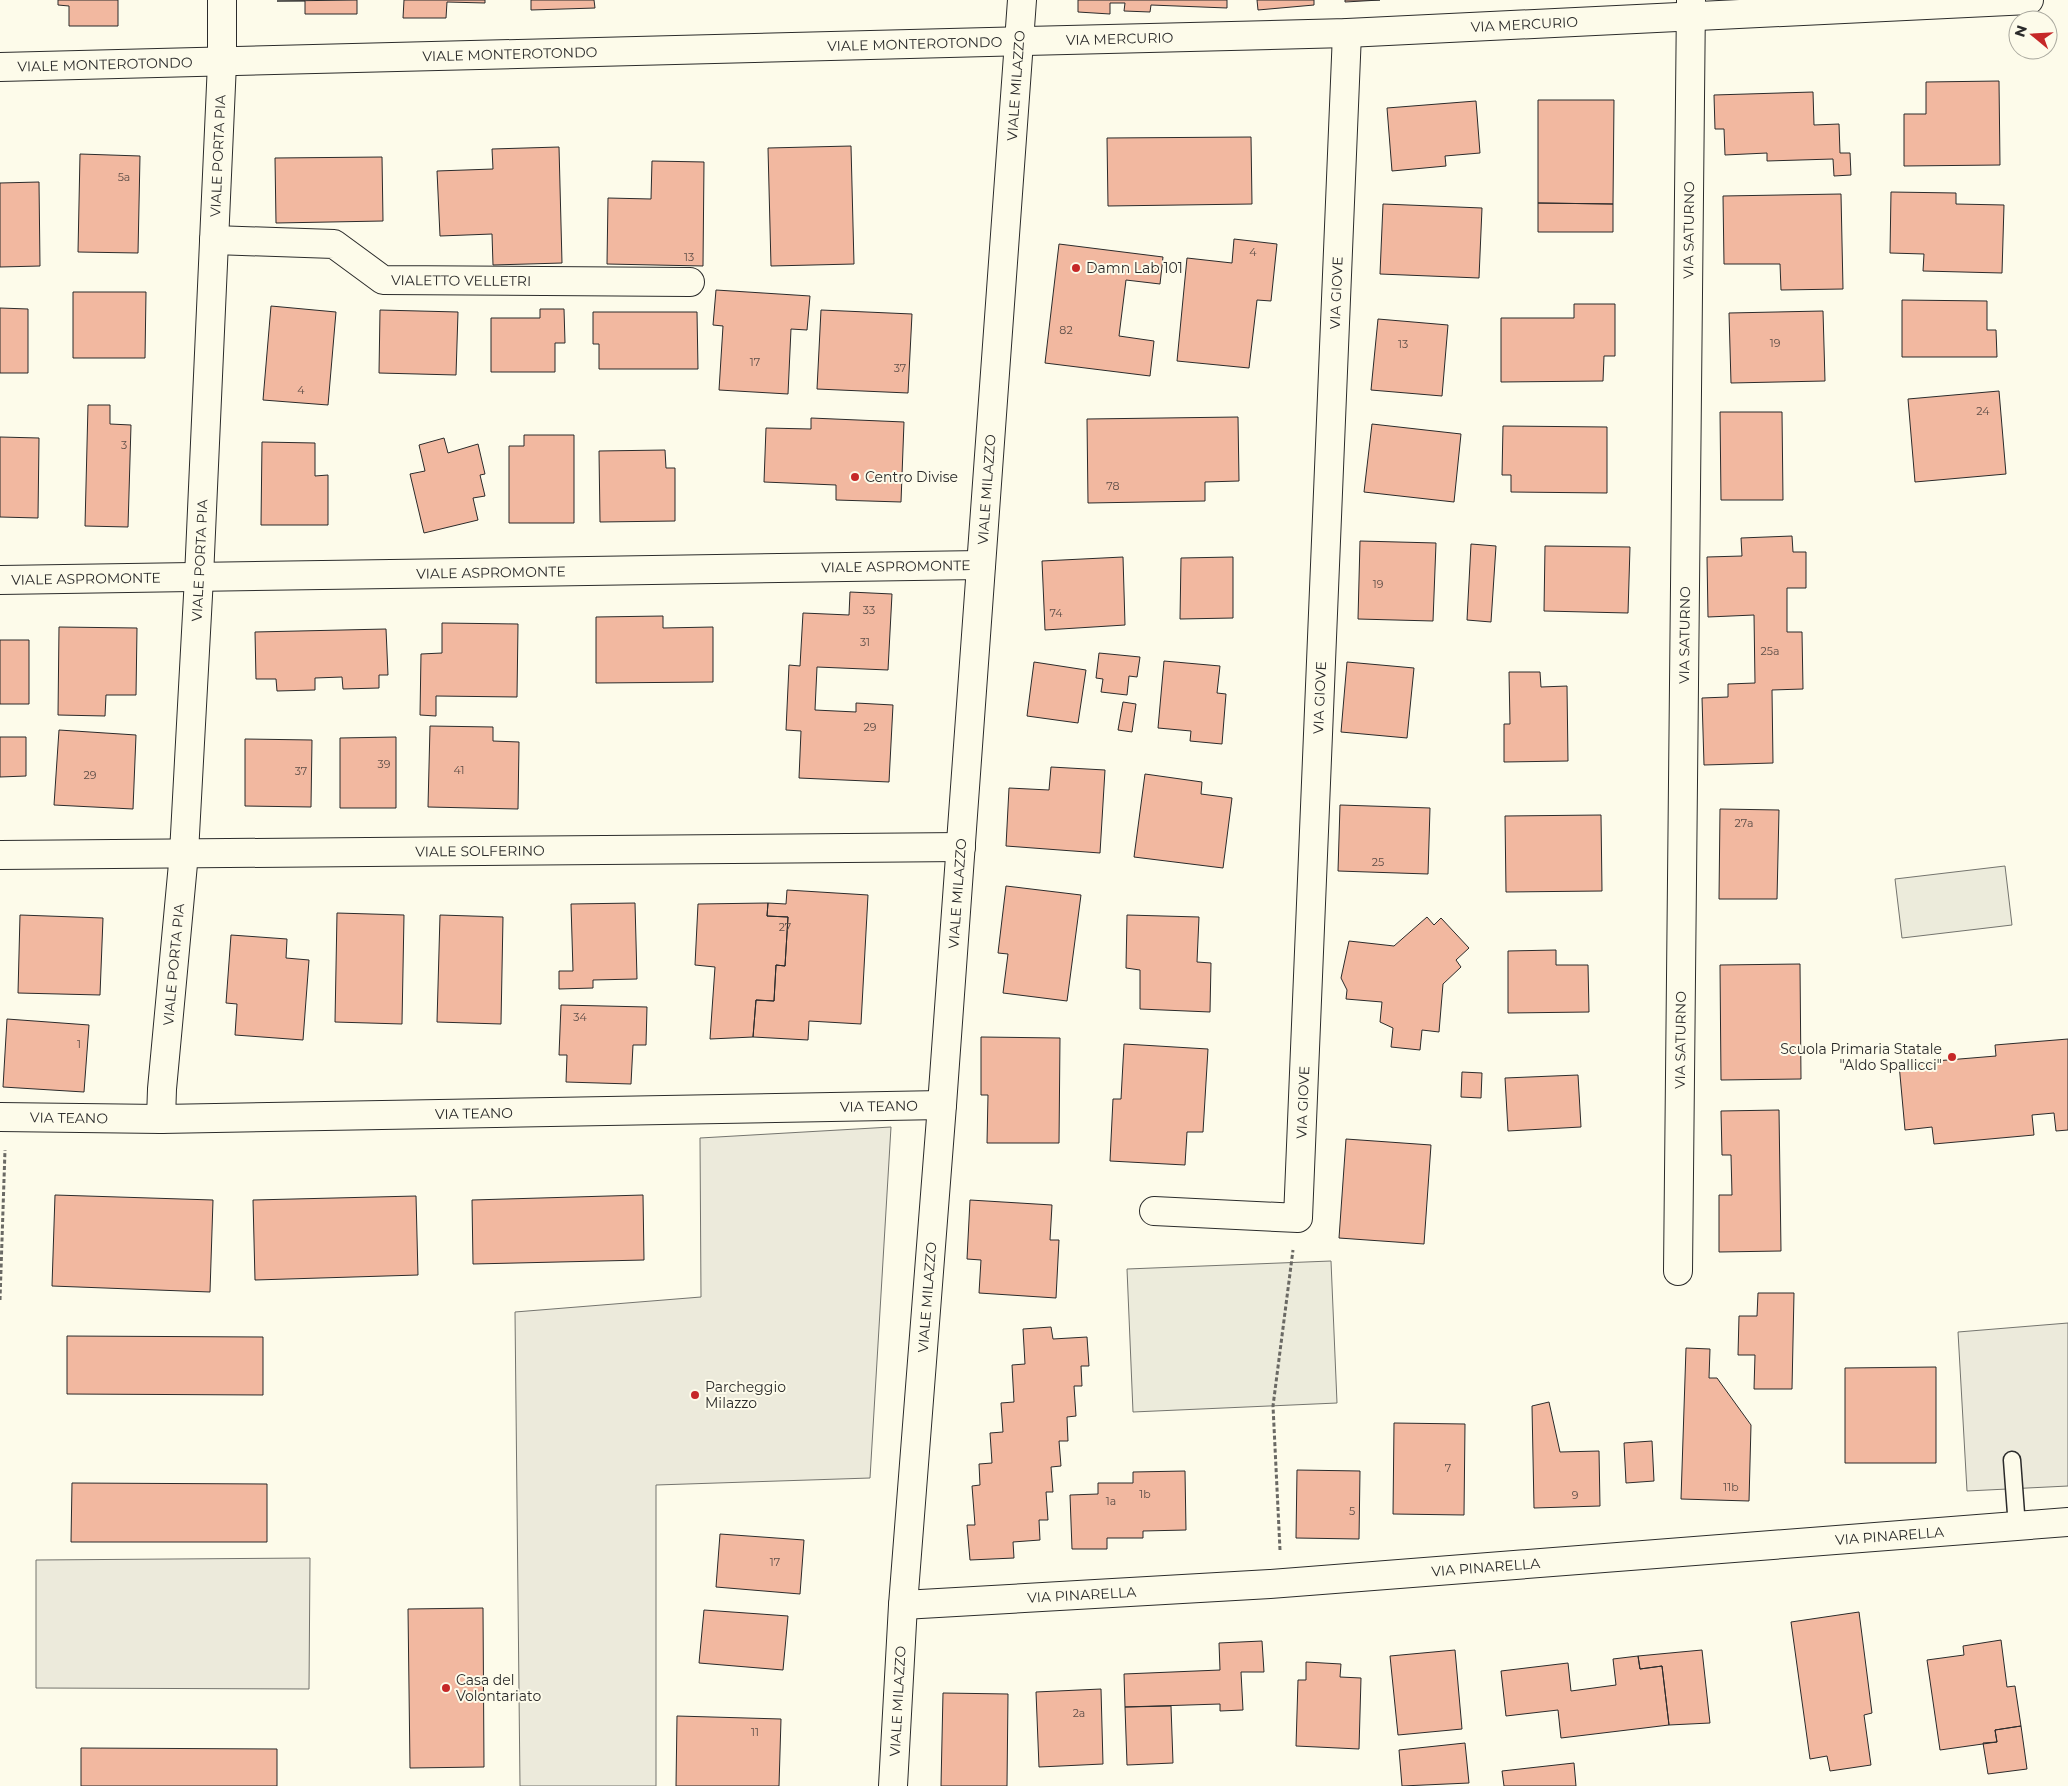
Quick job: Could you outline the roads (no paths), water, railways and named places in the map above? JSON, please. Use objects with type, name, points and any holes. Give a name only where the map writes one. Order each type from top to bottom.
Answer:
[{"type":"street","name":"VIALE PORTA PIA","points":[[161,1119],[162,1089],[184,853],[199,577],[222,63],[222,0]]},
{"type":"street","name":"VIALE MILAZZO","points":[[893,1786],[903,1605],[942,1105],[1022,0]]},
{"type":"street","name":"VIA MERCURIO","points":[[1019,40],[1347,32],[1691,8],[2029,0]]},
{"type":"street","name":"VIA SATURNO","points":[[1678,1271],[1691,8]]},
{"type":"street","name":"VIA GIOVE","points":[[1154,1211],[1298,1218],[1347,32]]},
{"type":"street","name":"VIALE MONTEROTONDO","points":[[0,67],[222,63],[1019,40]]},
{"type":"street","name":"VIALETTO VELLETRI","points":[[214,240],[334,244],[383,280],[690,282]]},
{"type":"street","name":"VIALE ASPROMONTE","points":[[0,580],[981,565]]},
{"type":"street","name":"VIALE SOLFERINO","points":[[0,855],[961,847]]},
{"type":"street","name":"VIA TEANO","points":[[3,1117],[161,1119],[942,1105]]},
{"type":"street","name":"VIA PINARELLA","points":[[903,1605],[1270,1584],[2068,1522]]},
{"type":"lane","points":[[2012,1460],[2017,1527]]},
{"type":"place","name":"Damn Lab 101","points":[[1076,268]]},
{"type":"place","name":"Centro Divise","points":[[855,477]]},
{"type":"place","name":"Scuola Primaria Statale \"Aldo Spallicci\"","points":[[1952,1057]]},
{"type":"place","name":"Parcheggio Milazzo","points":[[695,1395]]},
{"type":"place","name":"Casa del Volontariato","points":[[446,1688]]}]
